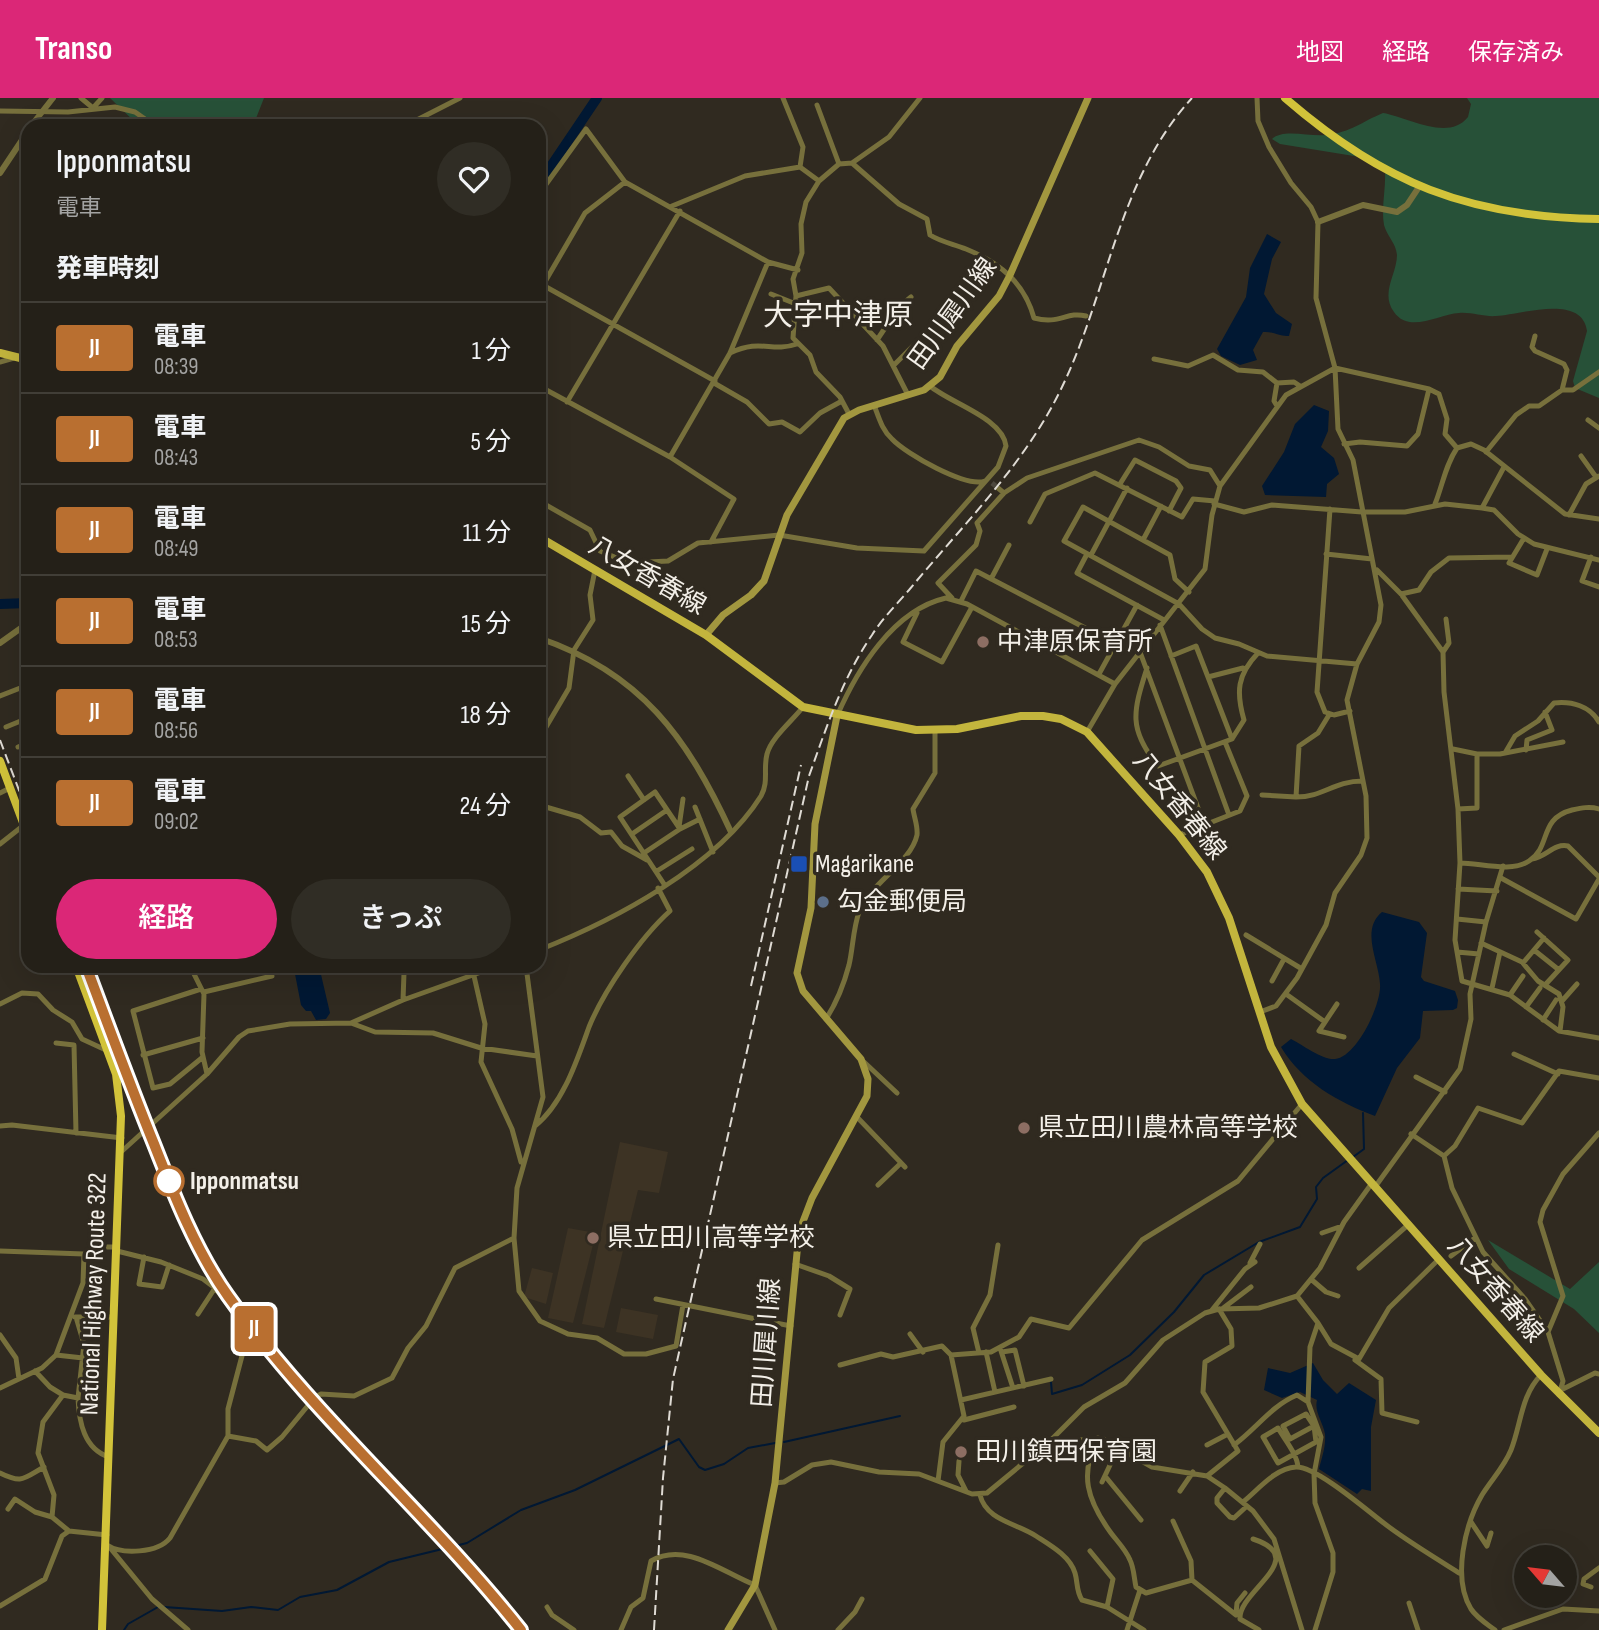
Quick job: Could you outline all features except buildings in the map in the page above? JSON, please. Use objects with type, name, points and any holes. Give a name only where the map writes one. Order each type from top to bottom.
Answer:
[{"type":"highway","points":[[1285,98],[1355,154],[1419,187],[1494,209],[1537,216],[1599,219]]},
{"type":"highway","points":[[0,761],[21,817]]},
{"type":"highway","name":"National Highway Route 322","points":[[79,973],[108,1051],[120,1095],[122,1138],[102,1630]]},
{"type":"main road","name":"田川犀川線","points":[[849,414],[930,386],[943,373],[957,345],[999,296],[1088,98]]},
{"type":"main road","points":[[0,353],[21,357]]},
{"type":"main road","points":[[706,635],[723,615],[751,595],[764,580],[787,514],[838,426],[849,414]]},
{"type":"main road","name":"八女香春線","points":[[546,541],[706,635],[803,707],[895,728],[935,731],[1043,716],[1061,719],[1087,732],[1179,835],[1207,872],[1219,893],[1279,1066],[1302,1104],[1541,1375],[1561,1392],[1583,1419],[1599,1433]]},
{"type":"main road","points":[[836,716],[815,824],[811,908],[797,965],[803,991],[861,1059]]},
{"type":"main road","name":"田川犀川線","points":[[728,1630],[755,1585],[775,1483],[799,1232],[869,1086],[861,1059]]},
{"type":"street","points":[[36,119],[53,98]]},
{"type":"street","points":[[82,98],[93,108]]},
{"type":"street","points":[[93,108],[102,98]]},
{"type":"street","points":[[419,119],[460,98]]},
{"type":"street","points":[[783,98],[803,147],[800,167]]},
{"type":"street","points":[[849,414],[842,401],[816,372],[810,355],[793,338],[796,296],[793,279],[802,253],[802,216],[819,181],[839,164],[852,163],[889,137],[920,98]]},
{"type":"street","points":[[1257,98],[1258,121],[1269,147],[1291,183],[1311,207],[1318,222],[1316,298],[1335,368],[1338,429],[1353,460],[1372,559],[1377,570],[1381,605],[1379,622],[1357,664],[1347,700],[1363,781],[1367,838],[1361,855],[1335,893],[1326,925],[1302,969],[1276,1006],[1260,1012]]},
{"type":"street","points":[[817,105],[839,164]]},
{"type":"street","points":[[0,111],[40,112],[115,107],[135,112],[145,119]]},
{"type":"street","points":[[546,184],[586,130],[625,182],[673,206],[768,262],[798,270]]},
{"type":"street","points":[[0,173],[21,142]]},
{"type":"street","points":[[852,163],[899,204],[926,219],[930,236],[967,249],[1010,275],[1028,296],[1034,317],[1051,322],[1075,315],[1086,316]]},
{"type":"street","points":[[673,206],[745,176],[800,167],[819,181]]},
{"type":"street","points":[[546,276],[585,213],[625,182]]},
{"type":"street","points":[[1318,222],[1363,205],[1397,212],[1407,205],[1419,187]]},
{"type":"street","points":[[567,402],[680,211]]},
{"type":"street","points":[[670,457],[730,353],[768,262]]},
{"type":"street","points":[[546,287],[614,323],[747,402],[769,424],[782,422],[800,432],[820,413],[842,401]]},
{"type":"street","points":[[796,296],[829,288],[877,340],[894,365],[908,395]]},
{"type":"street","points":[[771,294],[796,304]]},
{"type":"street","points":[[877,340],[899,307],[911,297]]},
{"type":"street","points":[[1535,336],[1532,347],[1535,351],[1554,357],[1567,370],[1562,390]]},
{"type":"street","points":[[730,353],[760,344],[782,349],[797,344]]},
{"type":"street","points":[[894,365],[915,344]]},
{"type":"street","points":[[1154,359],[1188,366],[1213,355],[1238,370],[1263,372],[1276,383],[1294,382],[1300,386]]},
{"type":"street","points":[[0,362],[21,357]]},
{"type":"street","points":[[1087,732],[1115,684],[1189,592],[1207,564],[1215,502],[1220,486],[1286,395],[1335,368],[1429,389],[1439,394],[1447,419],[1446,434],[1457,448]]},
{"type":"street","points":[[1486,452],[1516,415],[1562,390],[1573,390],[1599,372]]},
{"type":"street","points":[[1276,383],[1277,406]]},
{"type":"street","points":[[546,505],[590,530],[600,551],[629,563],[668,561],[698,543],[779,535],[845,547],[924,551],[990,481],[1003,456],[1005,439],[980,414],[930,386]]},
{"type":"street","points":[[1344,444],[1360,442],[1407,446],[1418,434],[1429,389]]},
{"type":"street","points":[[546,390],[670,457],[734,499],[711,542]]},
{"type":"street","points":[[874,405],[881,425],[902,447],[962,481],[974,484],[990,481]]},
{"type":"street","points":[[1587,420],[1599,428]]},
{"type":"street","points":[[952,598],[938,583],[976,545],[980,531],[978,523],[1004,493],[1027,478],[1139,440],[1159,447],[1185,464],[1210,470],[1220,486]]},
{"type":"street","points":[[1436,504],[1444,482],[1445,465],[1457,448],[1471,444],[1486,452],[1569,515],[1599,519]]},
{"type":"street","points":[[1569,515],[1586,484],[1598,476],[1581,456]]},
{"type":"street","points":[[1120,484],[1135,460],[1175,481],[1181,488],[1168,511]]},
{"type":"street","points":[[1482,508],[1504,467]]},
{"type":"street","points":[[1030,522],[1045,494],[1095,472],[1182,517],[1193,499],[1215,502],[1238,512],[1272,505],[1362,512],[1405,512],[1436,504],[1482,508],[1501,515],[1524,538],[1547,549],[1599,560]]},
{"type":"street","points":[[998,488],[1004,493]]},
{"type":"street","points":[[1127,488],[1077,573],[1162,623],[1171,656],[1229,815]]},
{"type":"street","points":[[1143,540],[1160,506]]},
{"type":"street","points":[[1189,592],[1175,579],[1172,558],[1083,507],[1064,541],[1179,604],[1208,634],[1258,653],[1318,662],[1357,664]]},
{"type":"street","points":[[1329,715],[1318,699],[1318,662],[1330,509]]},
{"type":"street","points":[[1524,538],[1508,563],[1536,575],[1547,549]]},
{"type":"street","points":[[990,579],[1009,545]]},
{"type":"street","points":[[1326,554],[1372,559]]},
{"type":"street","points":[[1401,594],[1419,590],[1431,572],[1449,558],[1513,557]]},
{"type":"street","points":[[1591,557],[1582,581],[1599,587]]},
{"type":"street","points":[[546,727],[569,688],[574,650],[593,620],[590,595],[595,570]]},
{"type":"street","points":[[1377,570],[1401,594],[1443,652],[1444,692],[1453,749],[1458,809],[1460,863],[1457,952],[1462,981],[1510,995],[1560,1031],[1599,1038]]},
{"type":"street","points":[[961,601],[976,571],[1116,644]]},
{"type":"street","points":[[836,716],[852,682],[880,643],[901,622],[939,600],[952,598],[1115,684]]},
{"type":"street","points":[[1099,674],[1136,606]]},
{"type":"street","points":[[917,613],[903,642],[942,662],[972,607]]},
{"type":"street","points":[[1443,652],[1449,643],[1446,619]]},
{"type":"street","points":[[0,643],[21,629]]},
{"type":"street","points":[[546,640],[574,650],[627,683],[670,724],[710,786],[731,832]]},
{"type":"street","points":[[1171,656],[1196,646],[1232,739]]},
{"type":"street","points":[[1140,652],[1204,824]]},
{"type":"street","points":[[1208,677],[1243,668],[1258,653]]},
{"type":"street","points":[[1147,668],[1135,704],[1139,742],[1158,766],[1232,739],[1244,720],[1238,699],[1243,668]]},
{"type":"street","points":[[0,696],[21,688]]},
{"type":"street","points":[[1505,753],[1515,736],[1553,704],[1569,703],[1593,712],[1599,722]]},
{"type":"street","points":[[546,947],[573,937],[699,864],[713,852],[766,786],[769,747],[803,707]]},
{"type":"street","points":[[1296,796],[1299,746],[1318,733],[1329,715],[1350,711]]},
{"type":"street","points":[[1525,750],[1527,740],[1552,730],[1545,712]]},
{"type":"street","points":[[6,727],[21,721]]},
{"type":"street","points":[[826,1019],[839,998],[859,912],[868,895],[909,851],[915,840],[917,834],[913,809],[934,773],[935,731]]},
{"type":"street","points":[[1179,835],[1240,811],[1247,796],[1225,741]]},
{"type":"street","points":[[1453,749],[1477,754],[1505,753],[1563,742]]},
{"type":"street","points":[[1458,809],[1477,808],[1477,754]]},
{"type":"street","points":[[628,776],[643,800]]},
{"type":"street","points":[[1262,795],[1315,797],[1336,784],[1363,781]]},
{"type":"street","points":[[0,793],[10,788]]},
{"type":"street","points":[[664,884],[620,817],[655,792],[679,828]]},
{"type":"street","points":[[679,828],[683,799]]},
{"type":"street","points":[[546,807],[580,817],[601,833],[611,832],[622,846],[650,861]]},
{"type":"street","points":[[695,807],[713,852]]},
{"type":"street","points":[[1532,859],[1542,843],[1548,825],[1555,818],[1580,808],[1599,809]]},
{"type":"street","points":[[632,834],[667,810]]},
{"type":"street","points":[[644,853],[679,828],[700,819]]},
{"type":"street","points":[[0,844],[21,827]]},
{"type":"street","points":[[1542,843],[1554,848]]},
{"type":"street","points":[[1460,863],[1520,865],[1563,845],[1574,849],[1599,878],[1576,919],[1501,878]]},
{"type":"street","points":[[657,872],[692,849]]},
{"type":"street","points":[[1218,1309],[1259,1308],[1297,1296],[1312,1280],[1342,1226],[1460,1069],[1471,1019],[1472,985],[1486,922],[1503,866]]},
{"type":"street","points":[[535,1126],[548,1116],[575,1070],[589,1027],[608,994],[653,927],[670,911],[658,888]]},
{"type":"street","points":[[1458,889],[1497,891]]},
{"type":"street","points":[[1457,919],[1486,922]]},
{"type":"street","points":[[1526,1007],[1568,960],[1537,932]]},
{"type":"street","points":[[1246,935],[1302,969]]},
{"type":"street","points":[[1523,963],[1544,938]]},
{"type":"street","points":[[1481,943],[1523,963],[1542,987],[1559,994],[1560,1031]]},
{"type":"street","points":[[1534,950],[1559,970]]},
{"type":"street","points":[[1457,952],[1479,954]]},
{"type":"street","points":[[1492,988],[1500,952]]},
{"type":"street","points":[[1272,981],[1284,959]]},
{"type":"street","points":[[194,973],[202,990],[203,1058],[207,1074]]},
{"type":"street","points":[[403,1000],[404,973]]},
{"type":"street","points":[[351,1023],[403,1000],[481,973]]},
{"type":"street","points":[[527,973],[543,1097],[521,1163],[514,1238],[519,1291],[540,1321],[555,1329],[597,1338],[624,1354],[646,1354],[676,1346],[683,1306]]},
{"type":"street","points":[[203,1058],[170,1084],[153,1088],[133,1011],[202,990],[272,976]]},
{"type":"street","points":[[474,976],[485,1024],[481,1048],[485,1074],[512,1129],[521,1163]]},
{"type":"street","points":[[1510,995],[1523,976]]},
{"type":"street","points":[[1543,1020],[1559,1000],[1577,984]]},
{"type":"street","points":[[0,1004],[22,993],[38,994],[53,1010],[72,1022],[82,1039],[108,1051]]},
{"type":"street","points":[[1286,994],[1325,1022]]},
{"type":"street","points":[[1337,1004],[1319,1031],[1344,1037]]},
{"type":"street","points":[[121,1152],[207,1074],[239,1037],[248,1031],[290,1024],[351,1023],[375,1032],[443,1035],[481,1048],[537,1056]]},
{"type":"street","points":[[143,1055],[203,1038]]},
{"type":"street","points":[[56,1043],[74,1045],[76,1133]]},
{"type":"street","points":[[1514,1054],[1558,1074]]},
{"type":"street","points":[[861,1059],[897,1093]]},
{"type":"street","points":[[1444,1156],[1455,1146],[1478,1108],[1522,1123],[1558,1074],[1565,1071],[1599,1078]]},
{"type":"street","points":[[1416,1077],[1445,1092]]},
{"type":"street","points":[[1001,1350],[1019,1337],[1031,1319],[1069,1328],[1142,1240],[1238,1181],[1302,1104]]},
{"type":"street","points":[[856,1116],[903,1165],[878,1185]]},
{"type":"street","points":[[0,1126],[12,1125],[122,1138]]},
{"type":"street","points":[[1548,1332],[1563,1296],[1550,1248],[1541,1230],[1543,1210],[1569,1167],[1599,1133]]},
{"type":"street","points":[[1411,1134],[1444,1156],[1452,1188],[1475,1238],[1495,1269],[1525,1299],[1548,1332],[1563,1381],[1561,1392]]},
{"type":"street","points":[[1359,1268],[1409,1224]]},
{"type":"street","points":[[1322,1233],[1342,1226]]},
{"type":"street","points":[[228,1436],[256,1441],[267,1450],[282,1437],[315,1397],[321,1394],[354,1396],[392,1378],[408,1348],[426,1326],[455,1268],[514,1238]]},
{"type":"street","points":[[1451,1256],[1475,1238]]},
{"type":"street","points":[[1218,1309],[1248,1267],[1260,1244]]},
{"type":"street","points":[[995,1392],[973,1328],[990,1295],[998,1245]]},
{"type":"street","points":[[0,1251],[84,1254],[92,1247],[117,1249],[169,1265],[198,1276],[215,1288],[237,1316],[243,1340],[243,1352],[228,1409],[228,1436],[165,1545],[117,1551],[107,1540],[69,1531],[51,1517],[34,1512],[15,1499],[10,1509],[0,1506]]},
{"type":"street","points":[[0,1388],[35,1371],[56,1356],[68,1317],[83,1283],[84,1254]]},
{"type":"street","points":[[144,1257],[139,1284],[162,1287],[169,1265]]},
{"type":"street","points":[[1355,1360],[1367,1348],[1389,1308],[1440,1259]]},
{"type":"street","points":[[1248,1267],[1255,1262]]},
{"type":"street","points":[[794,1264],[829,1276],[850,1289],[839,1315]]},
{"type":"street","points":[[1312,1280],[1326,1292],[1338,1296]]},
{"type":"street","points":[[775,1483],[784,1482],[812,1465],[831,1462],[879,1472],[919,1474],[980,1495],[987,1493],[1050,1441],[1084,1407],[1125,1383],[1163,1340],[1251,1287]]},
{"type":"street","points":[[198,1314],[215,1288]]},
{"type":"street","points":[[1297,1296],[1331,1344],[1381,1379],[1382,1413],[1418,1422]]},
{"type":"street","points":[[656,1298],[683,1306],[791,1326]]},
{"type":"street","points":[[1207,1476],[1238,1451],[1203,1392],[1205,1362],[1232,1346],[1231,1329],[1218,1309]]},
{"type":"street","points":[[68,1317],[114,1317]]},
{"type":"street","points":[[76,1317],[83,1333],[78,1415],[87,1439],[98,1453],[109,1457]]},
{"type":"street","points":[[1315,1630],[1331,1582],[1333,1553],[1315,1503],[1314,1474],[1321,1437],[1308,1400],[1310,1360],[1318,1323]]},
{"type":"street","points":[[910,1334],[923,1352]]},
{"type":"street","points":[[0,1335],[16,1358],[19,1379]]},
{"type":"street","points":[[840,1365],[881,1354],[893,1357],[942,1346],[951,1355],[964,1420]]},
{"type":"street","points":[[1001,1350],[1013,1388]]},
{"type":"street","points":[[951,1355],[1015,1350],[1024,1385]]},
{"type":"street","points":[[56,1356],[83,1358]]},
{"type":"street","points":[[35,1371],[50,1387],[63,1395],[78,1398]]},
{"type":"street","points":[[1561,1392],[1595,1373],[1599,1374]]},
{"type":"street","points":[[1495,1630],[1469,1607],[1461,1574],[1471,1522],[1480,1498],[1508,1458],[1530,1389],[1541,1375]]},
{"type":"street","points":[[961,1400],[1051,1379]]},
{"type":"street","points":[[51,1517],[54,1495],[38,1453],[43,1422],[63,1395]]},
{"type":"street","points":[[1234,1445],[1251,1432],[1273,1408],[1287,1399],[1297,1395],[1308,1400]]},
{"type":"street","points":[[938,1481],[943,1442],[964,1420],[1014,1407]]},
{"type":"street","points":[[1298,1467],[1293,1454],[1278,1428],[1263,1437],[1278,1463],[1293,1454],[1316,1442],[1314,1426],[1306,1414],[1283,1426],[1290,1439],[1314,1426]]},
{"type":"street","points":[[1583,1419],[1599,1424]]},
{"type":"street","points":[[1207,1445],[1228,1433]]},
{"type":"street","points":[[1050,1441],[1098,1438],[1152,1467],[1207,1476],[1225,1488],[1267,1525],[1303,1630]]},
{"type":"street","points":[[1098,1438],[1087,1458],[1089,1469],[1086,1479],[1098,1512],[1130,1559],[1140,1590],[1127,1630]]},
{"type":"street","points":[[1271,1450],[1286,1442]]},
{"type":"street","points":[[1102,1482],[1118,1448]]},
{"type":"street","points":[[959,1461],[958,1475],[966,1491]]},
{"type":"street","points":[[0,1473],[16,1481],[44,1467]]},
{"type":"street","points":[[1225,1488],[1217,1498],[1217,1503],[1234,1518],[1275,1475],[1298,1467],[1314,1474],[1461,1574]]},
{"type":"street","points":[[1180,1491],[1193,1472]]},
{"type":"street","points":[[1105,1476],[1141,1520]]},
{"type":"street","points":[[980,1495],[984,1508],[990,1513],[1032,1533],[1065,1557],[1076,1576],[1076,1586],[1082,1600],[1107,1607],[1144,1630]]},
{"type":"street","points":[[1172,1521],[1191,1562],[1192,1580],[1238,1617],[1259,1630]]},
{"type":"street","points":[[1471,1522],[1488,1546],[1491,1533]]},
{"type":"street","points":[[0,1606],[45,1578],[62,1536],[69,1531]]},
{"type":"street","points":[[1252,1539],[1270,1546],[1274,1553],[1273,1570]]},
{"type":"street","points":[[107,1540],[159,1604],[188,1630]]},
{"type":"street","points":[[1090,1550],[1113,1579],[1107,1607]]},
{"type":"street","points":[[621,1630],[631,1607],[643,1598],[651,1561],[662,1555],[687,1554],[755,1585],[775,1630]]},
{"type":"street","points":[[1238,1617],[1242,1605],[1281,1562]]},
{"type":"street","points":[[1591,1587],[1583,1584],[1584,1579],[1599,1568]]},
{"type":"street","points":[[1140,1590],[1146,1593],[1192,1580]]},
{"type":"street","points":[[1238,1617],[1237,1604],[1245,1593]]},
{"type":"street","points":[[838,1630],[855,1612],[862,1599]]},
{"type":"street","points":[[1409,1603],[1418,1630]]},
{"type":"street","points":[[547,1607],[552,1615],[574,1630]]},
{"type":"street","points":[[1504,1630],[1563,1609],[1599,1611]]},
{"type":"shaded area","points":[[620,1142],[668,1152],[659,1193],[638,1190],[604,1328],[582,1324]]},
{"type":"shaded area","points":[[568,1228],[596,1233],[573,1323],[548,1318]]},
{"type":"shaded area","points":[[532,1268],[553,1273],[546,1304],[524,1297]]},
{"type":"shaded area","points":[[621,1308],[658,1315],[653,1339],[616,1332]]},
{"type":"green space","points":[[110,98],[264,98],[256,119],[132,119]]},
{"type":"green space","points":[[1467,98],[1599,98],[1599,398],[1575,388],[1573,381],[1587,331],[1583,319],[1574,312],[1549,309],[1496,316],[1459,313],[1416,322],[1400,318],[1390,305],[1389,298],[1397,255],[1384,225],[1385,172],[1360,157],[1280,144],[1272,139],[1283,134],[1335,134],[1383,113],[1427,126],[1450,127],[1460,124],[1468,117],[1471,104]]},
{"type":"green space","points":[[1488,1240],[1570,1289],[1599,1262],[1599,1333],[1574,1309],[1509,1269]]},
{"type":"water","points":[[1267,234],[1281,242],[1272,259],[1264,294],[1276,313],[1292,324],[1289,336],[1263,332],[1253,350],[1257,360],[1240,365],[1221,356],[1217,349],[1246,297],[1250,268]]},
{"type":"water","points":[[1314,405],[1329,411],[1328,431],[1321,447],[1334,458],[1339,474],[1327,484],[1326,497],[1265,495],[1262,486],[1284,452],[1295,424]]},
{"type":"water","points":[[1382,912],[1419,922],[1427,933],[1421,977],[1424,981],[1455,991],[1458,1000],[1457,1008],[1453,1010],[1423,1011],[1420,1038],[1397,1068],[1375,1116],[1335,1097],[1310,1081],[1281,1047],[1291,1039],[1330,1059],[1343,1056],[1352,1049],[1372,1016],[1380,993],[1371,937],[1372,928]]},
{"type":"water","points":[[321,973],[330,1013],[326,1019],[316,1020],[311,1011],[306,1011],[301,1005],[295,974]]},
{"type":"water","points":[[1313,1363],[1323,1380],[1337,1394],[1349,1383],[1376,1400],[1371,1427],[1371,1491],[1362,1489],[1357,1494],[1319,1469],[1325,1439],[1317,1400],[1300,1392],[1282,1398],[1264,1390],[1268,1368],[1290,1373]]},
{"type":"waterway","points":[[546,174],[597,98]]},
{"type":"waterway","points":[[0,604],[21,603]]},
{"type":"waterway","points":[[1353,1157],[1364,1149],[1363,1113]]},
{"type":"waterway","points":[[1051,1382],[1052,1394],[1082,1385],[1130,1355],[1174,1312],[1204,1275],[1259,1242],[1300,1227],[1317,1199],[1316,1187],[1323,1178],[1348,1160]]},
{"type":"waterway","points":[[784,1442],[900,1416]]},
{"type":"waterway","points":[[164,1607],[222,1611],[251,1607],[278,1610],[300,1597],[337,1590],[389,1562],[467,1543],[521,1510],[575,1490],[679,1439],[699,1467],[705,1470],[724,1464],[748,1448],[775,1443]]},
{"type":"waterway","points":[[124,1630],[128,1624],[158,1607]]},
{"type":"tunnel","points":[[992,483],[998,488]]},
{"type":"railway","points":[[654,1630],[663,1478],[673,1379],[809,776],[844,686],[872,635],[1012,468],[1047,415],[1078,351],[1130,200],[1167,130],[1192,98]]},
{"type":"railway","points":[[0,740],[21,796]]},
{"type":"railway","points":[[751,986],[801,765]]},
{"type":"railway","points":[[89,973],[173,1190],[217,1280],[297,1383],[448,1546],[521,1630]]},
{"type":"train","name":"JI","points":[[89,973],[180,1208],[212,1272],[275,1356],[482,1582],[521,1630]]},
{"type":"place","name":"中津原保育所","points":[[983,642]]},
{"type":"place","name":"Magarikane","points":[[799,864]]},
{"type":"place","name":"勾金郵便局","points":[[823,902]]},
{"type":"place","name":"県立田川農林高等学校","points":[[1024,1128]]},
{"type":"place","name":"Ipponmatsu","points":[[169,1181]]},
{"type":"place","name":"県立田川高等学校","points":[[593,1238]]},
{"type":"place","name":"田川鎮西保育園","points":[[961,1452]]},
{"type":"district","name":"大字中津原","points":[[838,316]]}]
